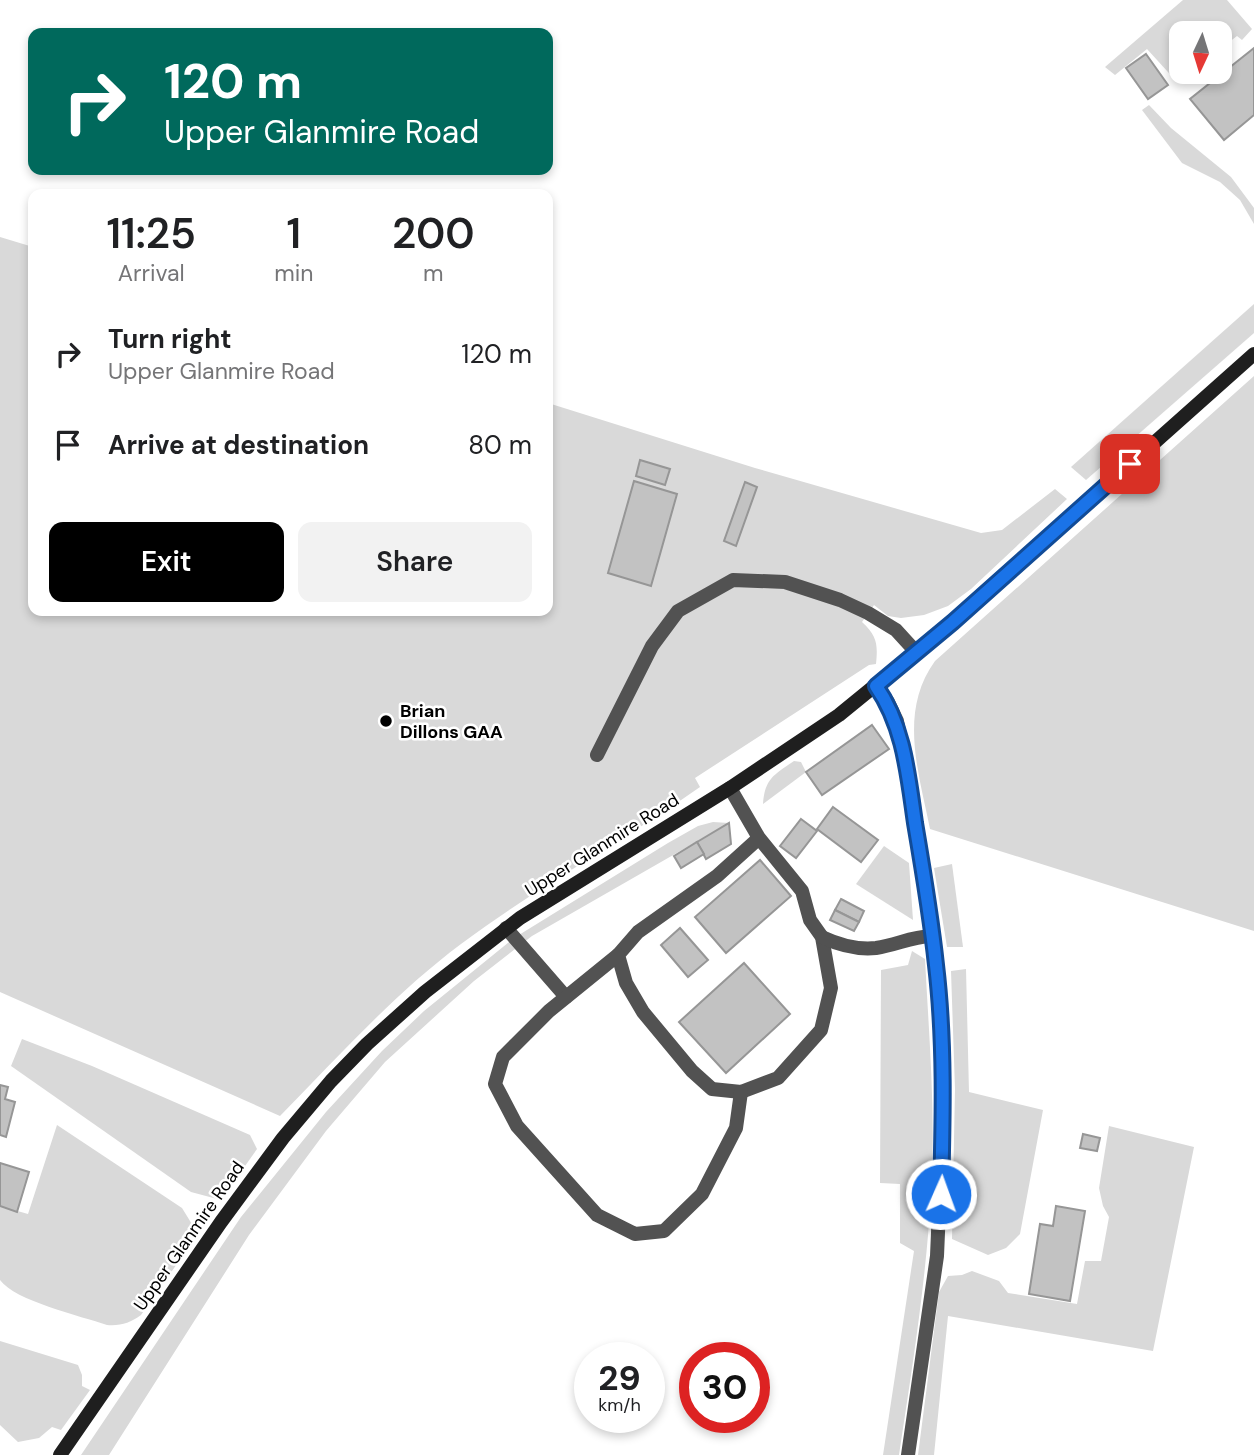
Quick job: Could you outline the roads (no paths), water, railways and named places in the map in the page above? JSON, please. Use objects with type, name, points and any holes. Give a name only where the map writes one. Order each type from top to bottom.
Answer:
[{"type":"main road","name":"Upper Glanmire Road","points":[[60,1455],[221,1223],[304,1112],[367,1044],[415,1001],[506,928],[730,788],[839,715],[917,653],[1254,354]]},
{"type":"street","points":[[597,755],[652,646],[678,611],[733,580],[785,582],[840,600],[868,613],[896,631],[917,653]]},
{"type":"street","points":[[876,686],[897,721],[917,831],[936,963],[941,1027],[943,1115],[940,1220],[908,1455]]},
{"type":"street","points":[[618,955],[626,983],[643,1012],[692,1070],[712,1089],[741,1092],[778,1077],[821,1030],[831,988],[822,937],[810,920],[802,891],[759,838],[730,788]]},
{"type":"street","points":[[741,1092],[736,1128],[702,1194],[664,1231],[635,1234],[597,1215],[517,1126],[495,1084],[503,1057],[566,998],[618,955],[638,932],[717,876],[759,838]]},
{"type":"street","points":[[506,928],[566,998]]},
{"type":"street","points":[[822,937],[841,946],[875,948],[912,937],[931,936]]},
{"type":"place","name":"Brian Dillons GAA","points":[[386,721]]}]
